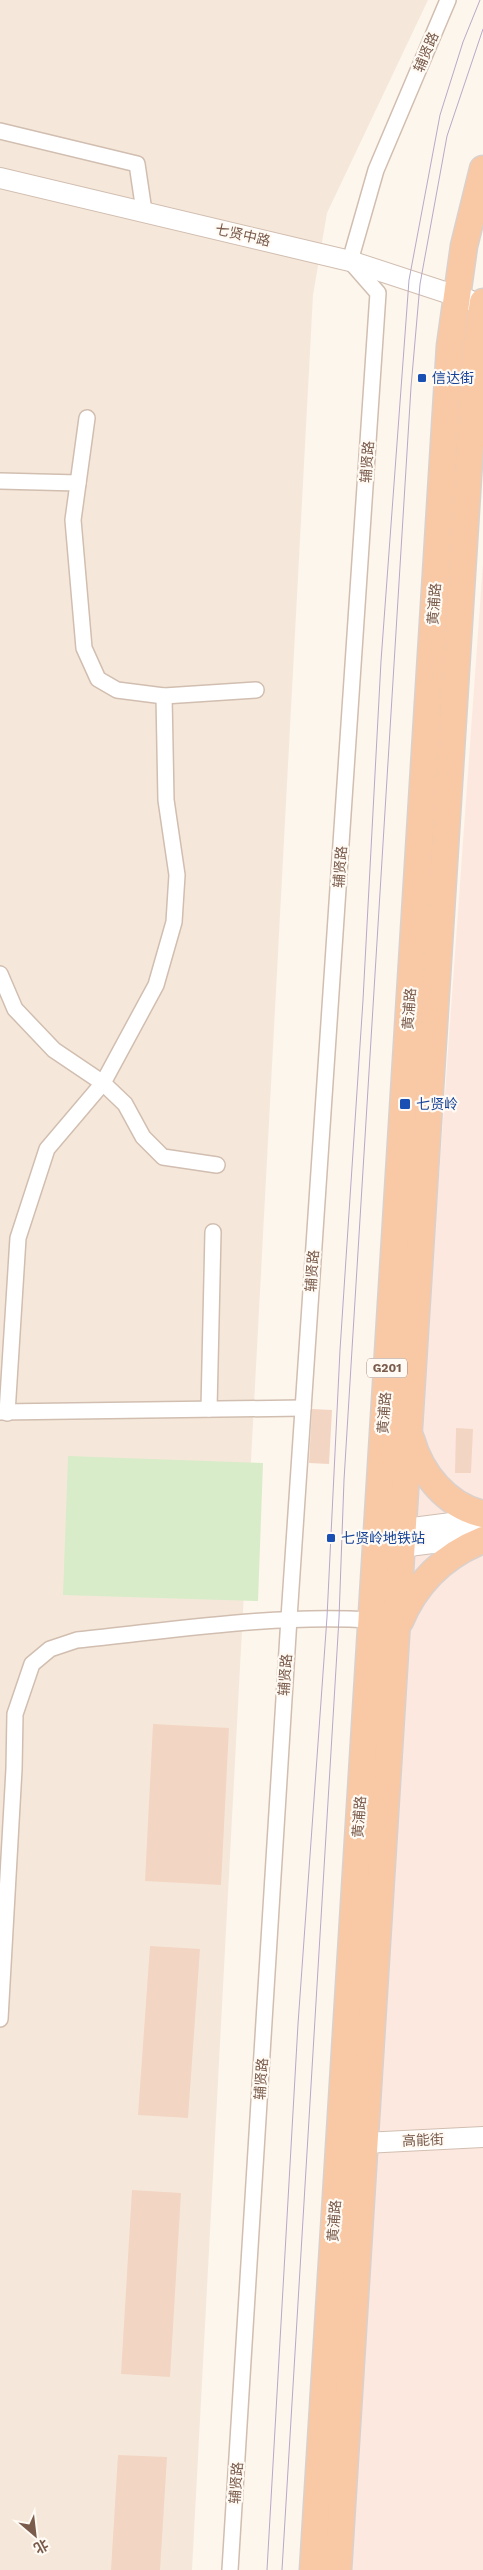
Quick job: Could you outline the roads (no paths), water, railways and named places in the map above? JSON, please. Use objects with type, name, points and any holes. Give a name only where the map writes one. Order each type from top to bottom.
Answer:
[{"type":"highway","name":"黄浦路","points":[[313,2570],[450,346],[464,246],[483,169]]},
{"type":"highway","name":"黄浦路","points":[[338,2570],[476,348],[483,303]]},
{"type":"highway","points":[[408,1432],[422,1468],[435,1484],[471,1512],[483,1514]]},
{"type":"highway","points":[[396,1631],[416,1591],[431,1574],[468,1546],[483,1538]]},
{"type":"street","name":"辅贤路","points":[[230,2570],[289,1618],[378,293],[350,261],[376,170],[448,0]]},
{"type":"street","points":[[0,131],[137,164],[144,211]]},
{"type":"street","name":"七贤中路","points":[[0,178],[350,261],[483,303]]},
{"type":"street","points":[[87,418],[73,520],[84,648],[98,679],[117,690],[164,696],[256,690]]},
{"type":"street","points":[[0,481],[78,483]]},
{"type":"street","points":[[164,696],[166,800],[177,875],[174,922],[156,985],[104,1083],[47,1149],[18,1238],[3,1412],[303,1408]]},
{"type":"street","points":[[0,974],[16,1009],[54,1050],[104,1083],[125,1104],[143,1137],[163,1157],[217,1165]]},
{"type":"street","points":[[209,1409],[213,1232]]},
{"type":"street","points":[[402,1538],[483,1519]]},
{"type":"street","points":[[377,1532],[402,1538],[483,1538]]},
{"type":"street","points":[[0,2019],[14,1769],[15,1714],[32,1664],[50,1649],[77,1640],[289,1618],[328,1617],[371,1620]]},
{"type":"street","name":"高能街","points":[[364,2143],[483,2137]]},
{"type":"tram line","points":[[267,2570],[298,2024],[327,1617],[340,1350],[363,1000],[381,661],[409,280],[440,115],[463,42],[480,0]]},
{"type":"tram line","points":[[282,2570],[339,1618],[344,1480],[411,387],[420,284],[447,136],[483,29]]},
{"type":"place","name":"信达街","points":[[422,378]]},
{"type":"place","name":"七贤岭","points":[[405,1104]]},
{"type":"place","name":"七贤岭地铁站","points":[[331,1538]]}]
